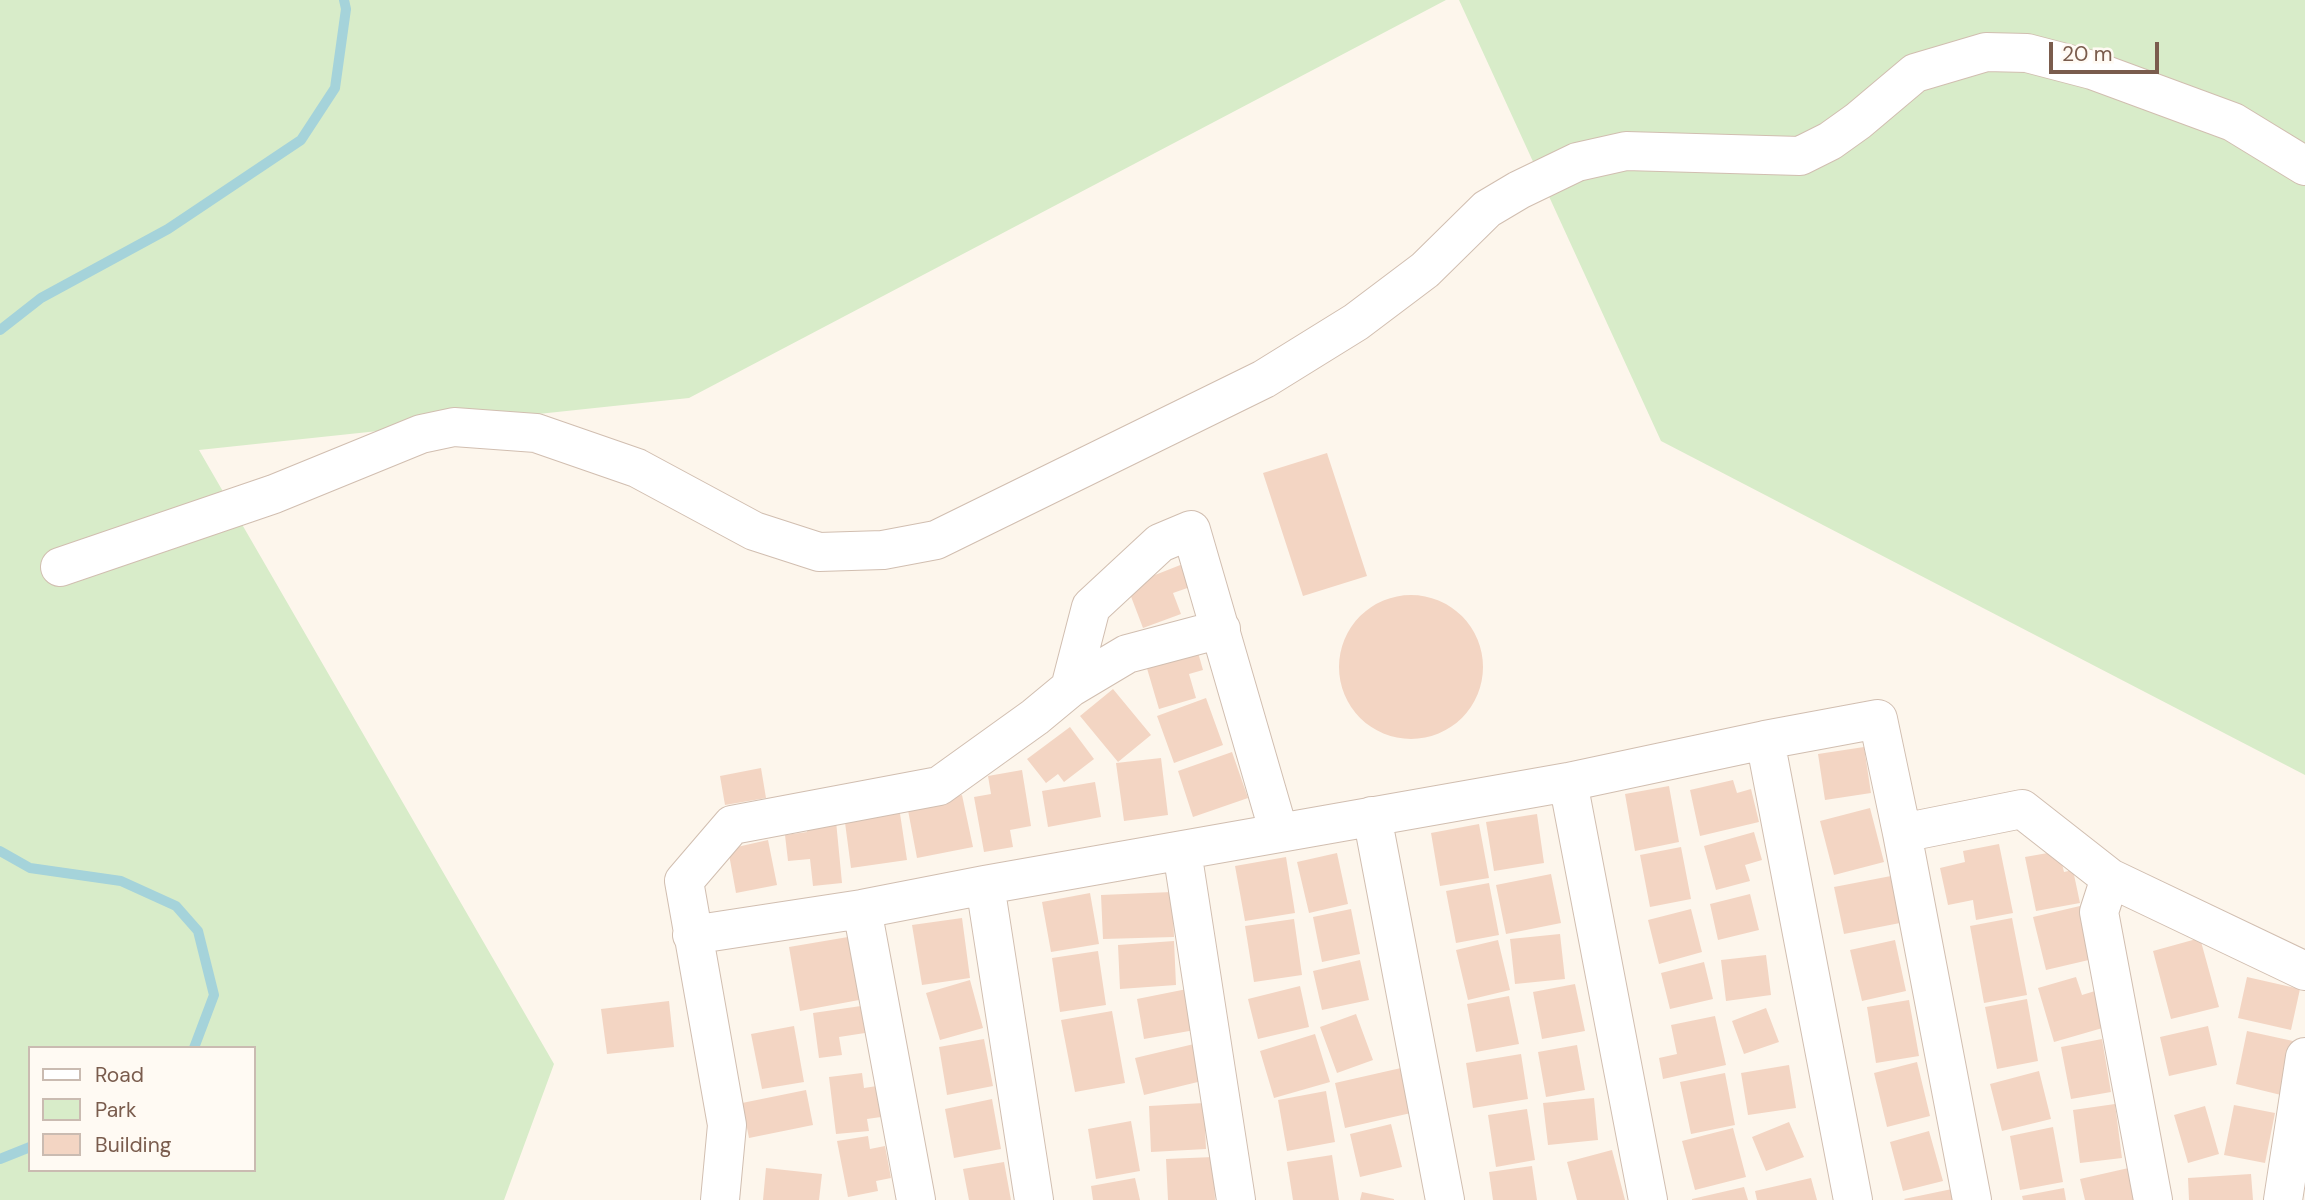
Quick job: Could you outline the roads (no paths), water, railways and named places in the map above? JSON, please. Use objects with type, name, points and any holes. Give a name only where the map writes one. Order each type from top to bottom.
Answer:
[{"type":"street","points":[[60,567],[274,494],[421,434],[454,428],[536,433],[637,468],[754,531],[819,552],[883,550],[936,540],[1264,379],[1356,323],[1425,270],[1487,209],[1577,162],[1626,151],[1800,156],[1830,141],[1858,121],[1915,73],[1986,52],[2026,54],[2092,70],[2233,122],[2305,166]]},
{"type":"street","points":[[1070,688],[1091,607],[1160,543],[1191,530],[1279,833]]},
{"type":"street","points":[[720,1200],[727,1125],[684,880],[732,825],[939,786],[1035,717],[1070,688],[1127,654],[1221,628]]},
{"type":"street","points":[[692,935],[862,909],[1568,782],[1878,719],[1972,1200]]},
{"type":"street","points":[[1765,740],[1853,1200]]},
{"type":"street","points":[[1568,782],[1648,1200]]},
{"type":"street","points":[[1902,833],[2022,809],[2110,878],[2305,971]]},
{"type":"street","points":[[1372,817],[1445,1200]]},
{"type":"street","points":[[1182,851],[1236,1200]]},
{"type":"street","points":[[2110,878],[2099,912],[2153,1200]]},
{"type":"street","points":[[985,885],[1034,1200]]},
{"type":"street","points":[[862,909],[916,1200]]},
{"type":"street","points":[[2283,1200],[2305,1057]]},
{"type":"waterway","points":[[0,330],[41,298],[168,229],[301,140],[335,88],[346,9],[344,0]]},
{"type":"waterway","points":[[0,851],[30,868],[121,881],[176,906],[198,931],[214,995],[195,1046]]},
{"type":"waterway","points":[[0,1159],[28,1148]]}]
